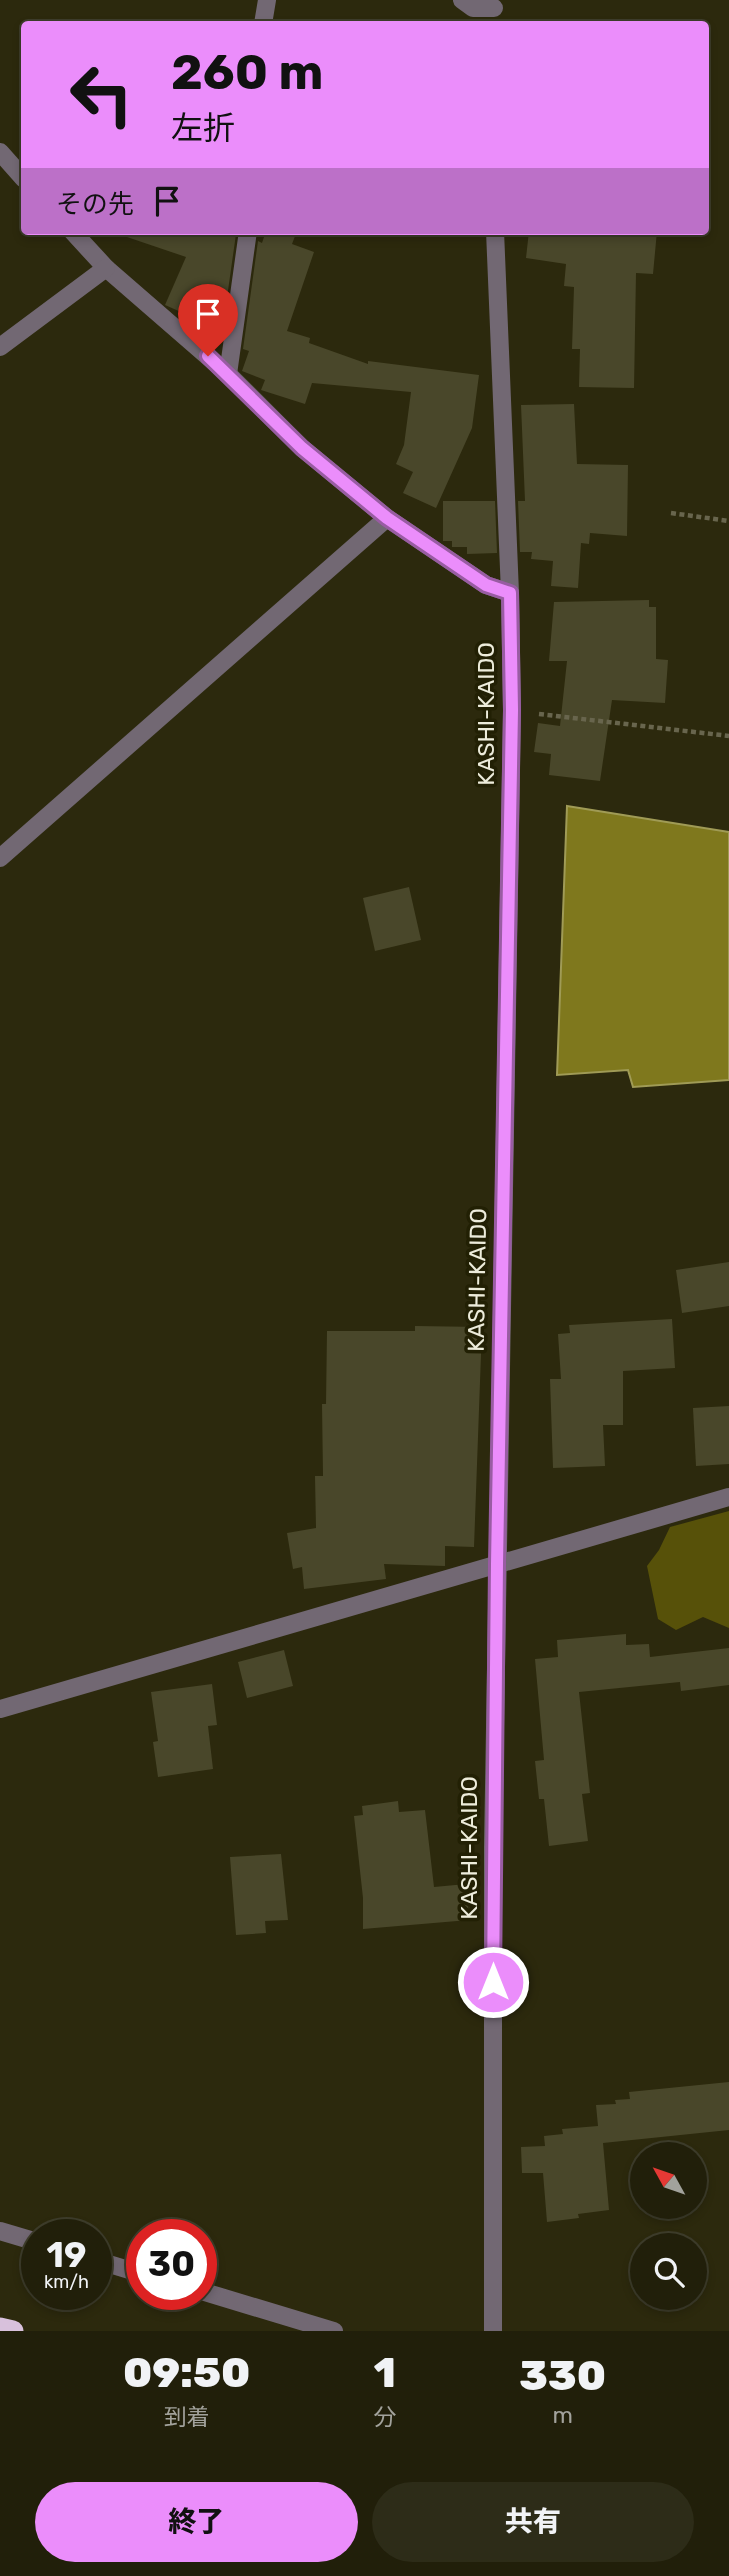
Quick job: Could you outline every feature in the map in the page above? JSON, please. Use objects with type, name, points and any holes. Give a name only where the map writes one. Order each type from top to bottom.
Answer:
[{"type":"highway","points":[[0,2328],[13,2331]]},
{"type":"street","points":[[264,21],[267,0]]},
{"type":"street","points":[[462,0],[473,8],[494,11]]},
{"type":"street","points":[[0,152],[21,176]]},
{"type":"street","points":[[76,235],[106,268],[228,374],[302,448],[387,518],[486,585],[510,593]]},
{"type":"street","points":[[228,374],[247,235]]},
{"type":"street","name":"KASHI-KAIDO","points":[[493,2331],[493,1847],[512,710],[510,593],[495,235]]},
{"type":"street","points":[[0,347],[106,268]]},
{"type":"street","points":[[0,859],[387,518]]},
{"type":"street","points":[[0,1709],[729,1497]]},
{"type":"street","points":[[0,2231],[21,2237]]},
{"type":"street","points":[[217,2296],[334,2331]]},
{"type":"path","points":[[671,513],[729,521]]},
{"type":"path","points":[[512,710],[729,736]]},
{"type":"shaded area","points":[[567,806],[729,832],[729,1080],[633,1087],[628,1070],[557,1075]]},
{"type":"shaded area","points":[[729,1511],[729,1628],[703,1617],[676,1630],[658,1619],[647,1566],[659,1550],[670,1527]]},
{"type":"building","points":[[236,235],[221,340],[192,328],[187,323],[190,316],[165,305],[186,257],[124,236]]},
{"type":"building","points":[[265,235],[295,235],[292,244],[314,252],[287,331],[310,338],[309,343],[368,364],[368,361],[479,375],[472,428],[436,508],[403,493],[413,472],[396,464],[404,445],[411,392],[312,383],[305,404],[261,390],[265,380],[242,371],[249,351],[243,349],[258,241],[262,243]]},
{"type":"building","points":[[529,235],[657,235],[653,274],[636,273],[634,388],[579,387],[580,349],[572,349],[574,287],[564,286],[566,264],[526,258]]},
{"type":"building","points":[[574,404],[577,464],[628,465],[627,536],[590,533],[589,544],[581,543],[578,588],[551,586],[553,561],[531,559],[532,552],[520,552],[518,501],[525,501],[521,405]]},
{"type":"building","points":[[443,501],[495,501],[497,553],[467,554],[467,547],[452,547],[452,541],[443,541]]},
{"type":"building","points":[[649,600],[649,607],[656,607],[656,659],[668,660],[665,703],[612,700],[600,781],[549,775],[551,754],[534,752],[538,723],[560,726],[567,661],[549,661],[554,602]]},
{"type":"building","points":[[409,887],[421,940],[375,951],[363,898]]},
{"type":"building","points":[[729,1262],[729,1306],[682,1313],[676,1270]]},
{"type":"building","points":[[672,1319],[675,1368],[623,1371],[623,1425],[603,1425],[605,1466],[553,1468],[550,1379],[561,1379],[558,1334],[570,1333],[569,1325]]},
{"type":"building","points":[[415,1326],[482,1327],[474,1547],[445,1546],[445,1566],[384,1564],[386,1579],[304,1589],[302,1567],[293,1569],[287,1533],[316,1528],[315,1476],[323,1476],[322,1404],[326,1404],[327,1331],[415,1331]]},
{"type":"building","points":[[729,1406],[729,1464],[696,1466],[693,1408]]},
{"type":"building","points":[[626,1634],[626,1645],[649,1644],[650,1657],[729,1648],[729,1685],[681,1691],[680,1682],[579,1692],[590,1793],[582,1794],[588,1841],[549,1846],[544,1799],[539,1799],[535,1761],[544,1760],[535,1659],[558,1657],[557,1640]]},
{"type":"building","points":[[284,1650],[293,1686],[247,1698],[238,1662]]},
{"type":"building","points":[[212,1684],[217,1725],[208,1726],[213,1769],[158,1777],[153,1742],[158,1741],[151,1692]]},
{"type":"building","points":[[398,1801],[399,1812],[425,1810],[434,1887],[466,1884],[469,1920],[363,1929],[363,1898],[354,1816],[363,1815],[362,1806]]},
{"type":"building","points":[[281,1854],[288,1920],[265,1921],[266,1933],[236,1935],[230,1857]]},
{"type":"building","points":[[729,2082],[729,2130],[603,2143],[609,2210],[578,2214],[579,2218],[547,2222],[543,2173],[522,2173],[521,2147],[545,2146],[544,2136],[563,2134],[562,2129],[598,2126],[596,2105],[616,2104],[615,2100],[630,2099],[629,2092]]},
{"type":"route","points":[[208,356],[302,448],[387,518],[486,585],[510,593],[512,710],[497,1564],[493,1982]]}]
